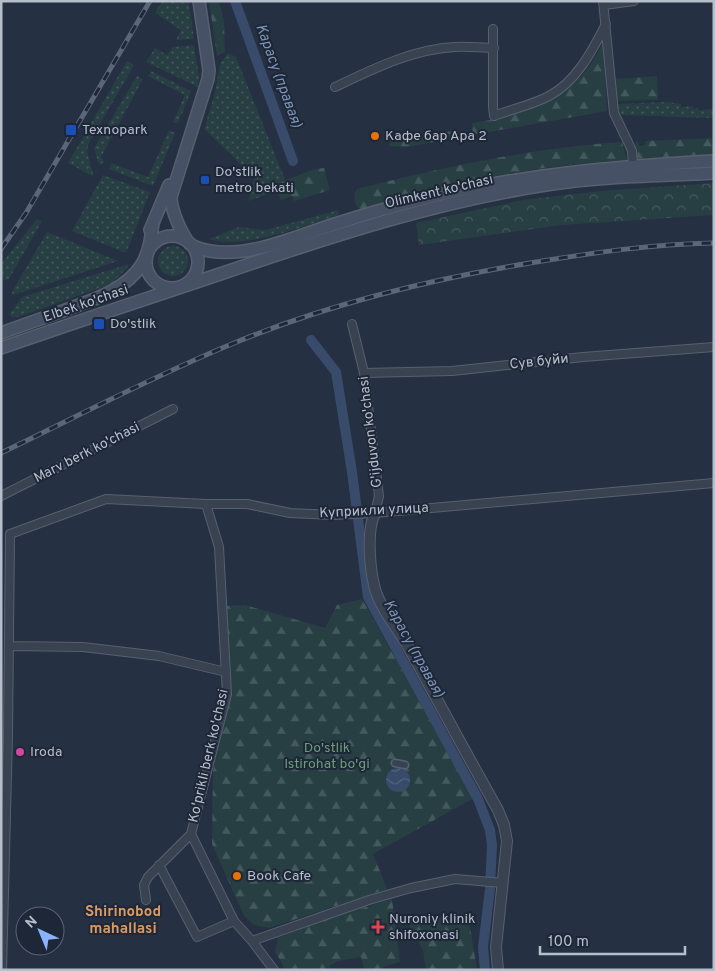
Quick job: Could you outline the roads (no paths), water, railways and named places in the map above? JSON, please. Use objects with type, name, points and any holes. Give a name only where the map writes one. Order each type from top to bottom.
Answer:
[{"type":"main road","name":"Elbek ko'chasi","points":[[190,243],[177,220],[171,198],[206,88],[209,70],[199,1]]},
{"type":"main road","name":"Elbek ko'chasi","points":[[116,289],[135,262],[191,132]]},
{"type":"main road","name":"Olimkent ko'chasi","points":[[190,243],[210,251],[228,252],[245,250],[284,241],[400,205],[450,193],[550,174],[714,161]]},
{"type":"main road","name":"Olimkent ko'chasi","points":[[180,287],[355,229],[452,203],[572,182],[714,173]]},
{"type":"main road","name":"Elbek ko'chasi","points":[[1,333],[99,298],[116,289],[136,272],[148,252],[153,224]]},
{"type":"main road","points":[[166,237],[179,237],[190,243],[197,256],[197,268],[190,282],[180,287],[166,288],[154,281],[146,266],[148,252],[156,242],[166,237]]},
{"type":"main road","name":"Elbek ko'chasi","points":[[1,348],[180,287]]},
{"type":"street","points":[[633,166],[632,151],[614,114],[604,3],[634,1]]},
{"type":"street","points":[[493,29],[494,116],[538,101],[560,89],[569,81],[588,57],[606,24]]},
{"type":"street","points":[[335,87],[371,70],[418,53],[455,46],[494,48]]},
{"type":"street","name":"G'ijduvon ko'chasi","points":[[352,324],[364,373],[378,496],[370,513],[372,575],[375,590],[502,818],[507,841],[501,883],[496,947],[498,970]]},
{"type":"street","name":"Сув буйи","points":[[364,373],[452,371],[583,357],[714,347]]},
{"type":"street","name":"Marv berk ko'chasi","points":[[1,496],[173,410]]},
{"type":"street","name":"Куприкли улица","points":[[10,646],[10,534],[106,499],[247,504],[290,513],[333,515],[714,483]]},
{"type":"street","name":"Ko'prikli berk ko'chasi","points":[[146,900],[145,882],[159,865],[191,834],[227,694],[219,547],[206,504]]},
{"type":"street","points":[[2,970],[3,822],[10,646],[83,647],[159,656],[226,672]]},
{"type":"street","points":[[395,764],[405,765]]},
{"type":"street","points":[[191,834],[234,921],[274,970]]},
{"type":"street","points":[[159,865],[196,937],[234,921]]},
{"type":"street","points":[[252,941],[402,890],[455,879],[501,883]]},
{"type":"water","points":[[398,768],[406,772],[410,780],[406,788],[398,792],[390,788],[386,780],[390,772]]},
{"type":"waterway","name":"Карасу (правая)","points":[[235,1],[293,161]]},
{"type":"waterway","name":"Карасу (правая)","points":[[311,340],[336,372],[352,472],[368,597],[478,799],[490,830],[492,845],[490,889],[483,947],[485,970]]},
{"type":"railway","points":[[1,249],[26,213],[150,1]]},
{"type":"railway","points":[[1,453],[198,358],[264,331],[338,306],[453,277],[530,263],[644,247],[714,243]]},
{"type":"place","name":"Texnopark","points":[[71,130]]},
{"type":"place","name":"Кафе бар Ара 2","points":[[375,136]]},
{"type":"place","name":"Do'stlik metro bekati","points":[[205,180]]},
{"type":"place","name":"Do'stlik","points":[[99,324]]},
{"type":"place","name":"Iroda","points":[[20,752]]},
{"type":"place","name":"Book Cafe","points":[[237,876]]},
{"type":"place","name":"Nuroniy klinik shifoxonasi","points":[[378,927]]},
{"type":"district","name":"Shirinobod mahallasi","points":[[123,920]]},
{"type":"park label","name":"Do'stlik Istirohat bo'gi","points":[[327,756]]}]
